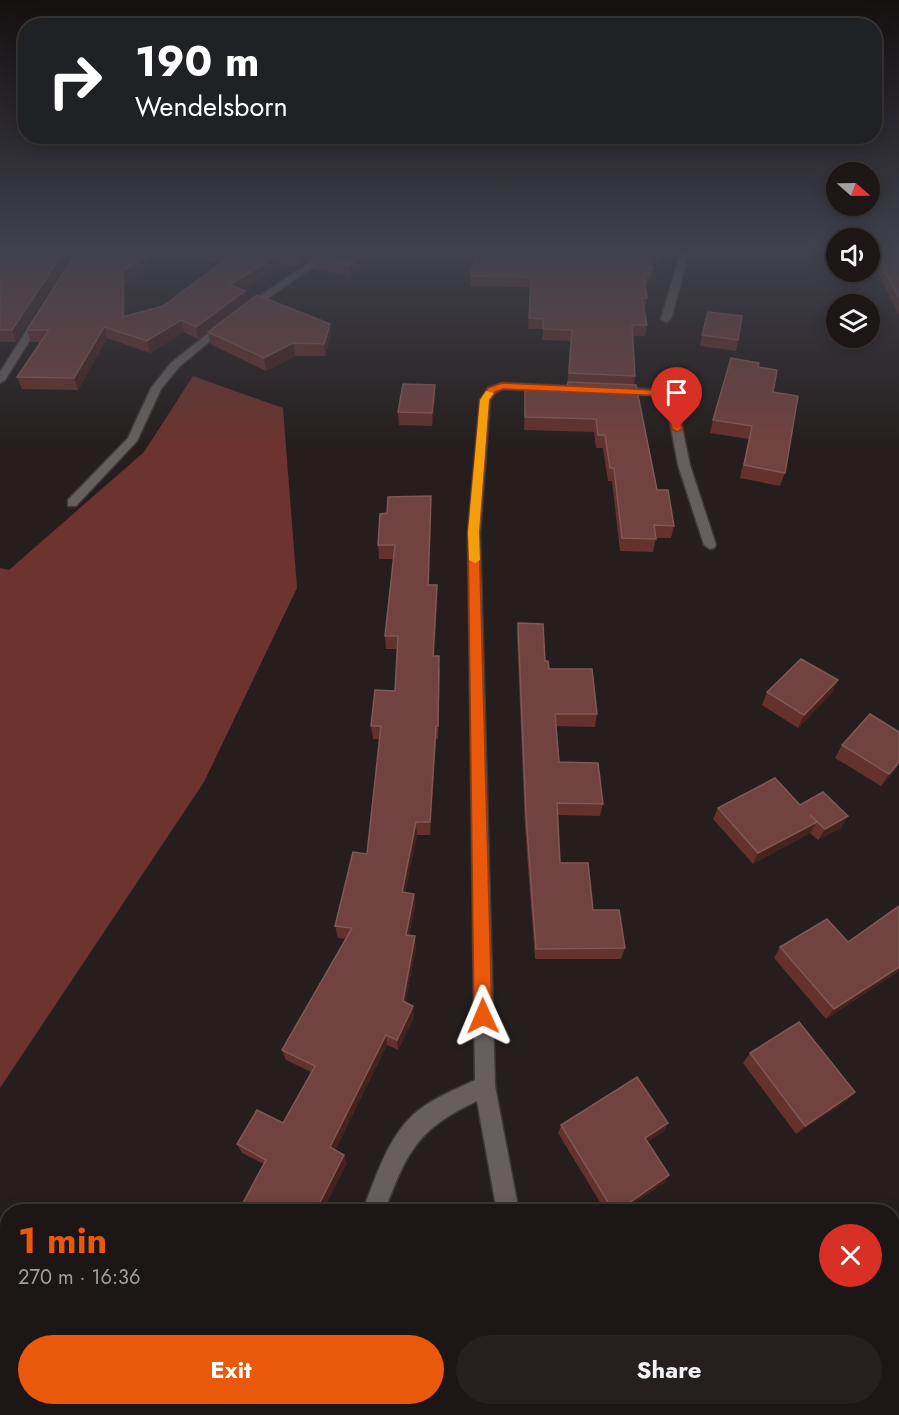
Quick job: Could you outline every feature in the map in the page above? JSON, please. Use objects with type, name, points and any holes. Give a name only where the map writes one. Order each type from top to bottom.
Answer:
[{"type":"street","points":[[0,380],[41,314]]},
{"type":"street","points":[[72,503],[133,439],[156,388],[175,365],[239,314]]},
{"type":"street","points":[[666,319],[667,314]]},
{"type":"street","points":[[507,1204],[485,1086],[474,532],[485,400],[492,390],[502,386],[670,393],[684,465],[710,545]]},
{"type":"street","points":[[376,1204],[387,1176],[414,1129],[435,1113],[485,1086]]},
{"type":"shaded area","points":[[193,376],[283,408],[297,588],[204,782],[0,1088],[0,568],[9,570],[144,452]]},
{"type":"building","points":[[0,314],[23,314],[12,330],[0,330]]},
{"type":"building","points":[[37,314],[123,314],[123,317],[134,314],[214,314],[196,327],[181,320],[147,341],[104,327],[74,378],[17,377],[49,330],[27,330]]},
{"type":"building","points":[[232,314],[305,314],[330,324],[324,344],[293,343],[264,358],[208,332]]},
{"type":"building","points":[[529,314],[645,314],[647,325],[632,325],[635,376],[569,373],[572,330],[543,329],[543,319],[529,318]]},
{"type":"building","points":[[707,314],[742,316],[738,340],[702,335]]},
{"type":"building","points":[[731,358],[759,363],[758,367],[777,370],[773,392],[798,396],[785,473],[744,465],[752,426],[713,420]]},
{"type":"building","points":[[568,382],[636,385],[657,490],[668,490],[674,526],[654,525],[656,539],[622,538],[614,468],[610,468],[605,435],[598,435],[596,419],[525,417],[525,390],[567,392]]},
{"type":"building","points":[[403,384],[435,385],[432,413],[398,412]]},
{"type":"building","points":[[431,496],[428,585],[437,585],[433,656],[439,656],[438,726],[436,726],[430,822],[416,822],[402,892],[414,894],[406,935],[415,936],[403,1001],[413,1006],[397,1040],[386,1035],[330,1147],[344,1155],[319,1204],[242,1204],[266,1160],[237,1144],[257,1110],[283,1123],[315,1066],[282,1050],[352,928],[335,926],[353,852],[367,854],[381,726],[371,726],[375,690],[395,691],[398,636],[385,636],[395,545],[378,545],[380,514],[387,513],[388,497]]},
{"type":"building","points":[[518,623],[543,624],[545,661],[548,661],[549,669],[592,669],[597,714],[555,714],[559,762],[598,763],[603,804],[557,803],[560,863],[588,863],[593,910],[619,910],[625,948],[536,949],[526,815]]},
{"type":"building","points":[[801,659],[838,680],[804,715],[767,692]]},
{"type":"building","points":[[870,714],[899,732],[899,762],[889,774],[842,745]]},
{"type":"building","points":[[775,778],[800,805],[823,792],[848,816],[825,829],[810,815],[817,822],[758,853],[718,808]]},
{"type":"building","points":[[899,906],[899,967],[834,1009],[780,947],[827,919],[848,942]]},
{"type":"building","points":[[799,1022],[855,1092],[805,1126],[750,1053]]},
{"type":"building","points":[[637,1077],[668,1123],[645,1138],[669,1175],[627,1204],[609,1204],[561,1125]]},
{"type":"slow traffic","points":[[475,560],[474,532],[485,400],[490,393]]},
{"type":"route","points":[[483,1016],[474,532],[485,400],[492,390],[502,386],[670,393],[677,429]]}]
